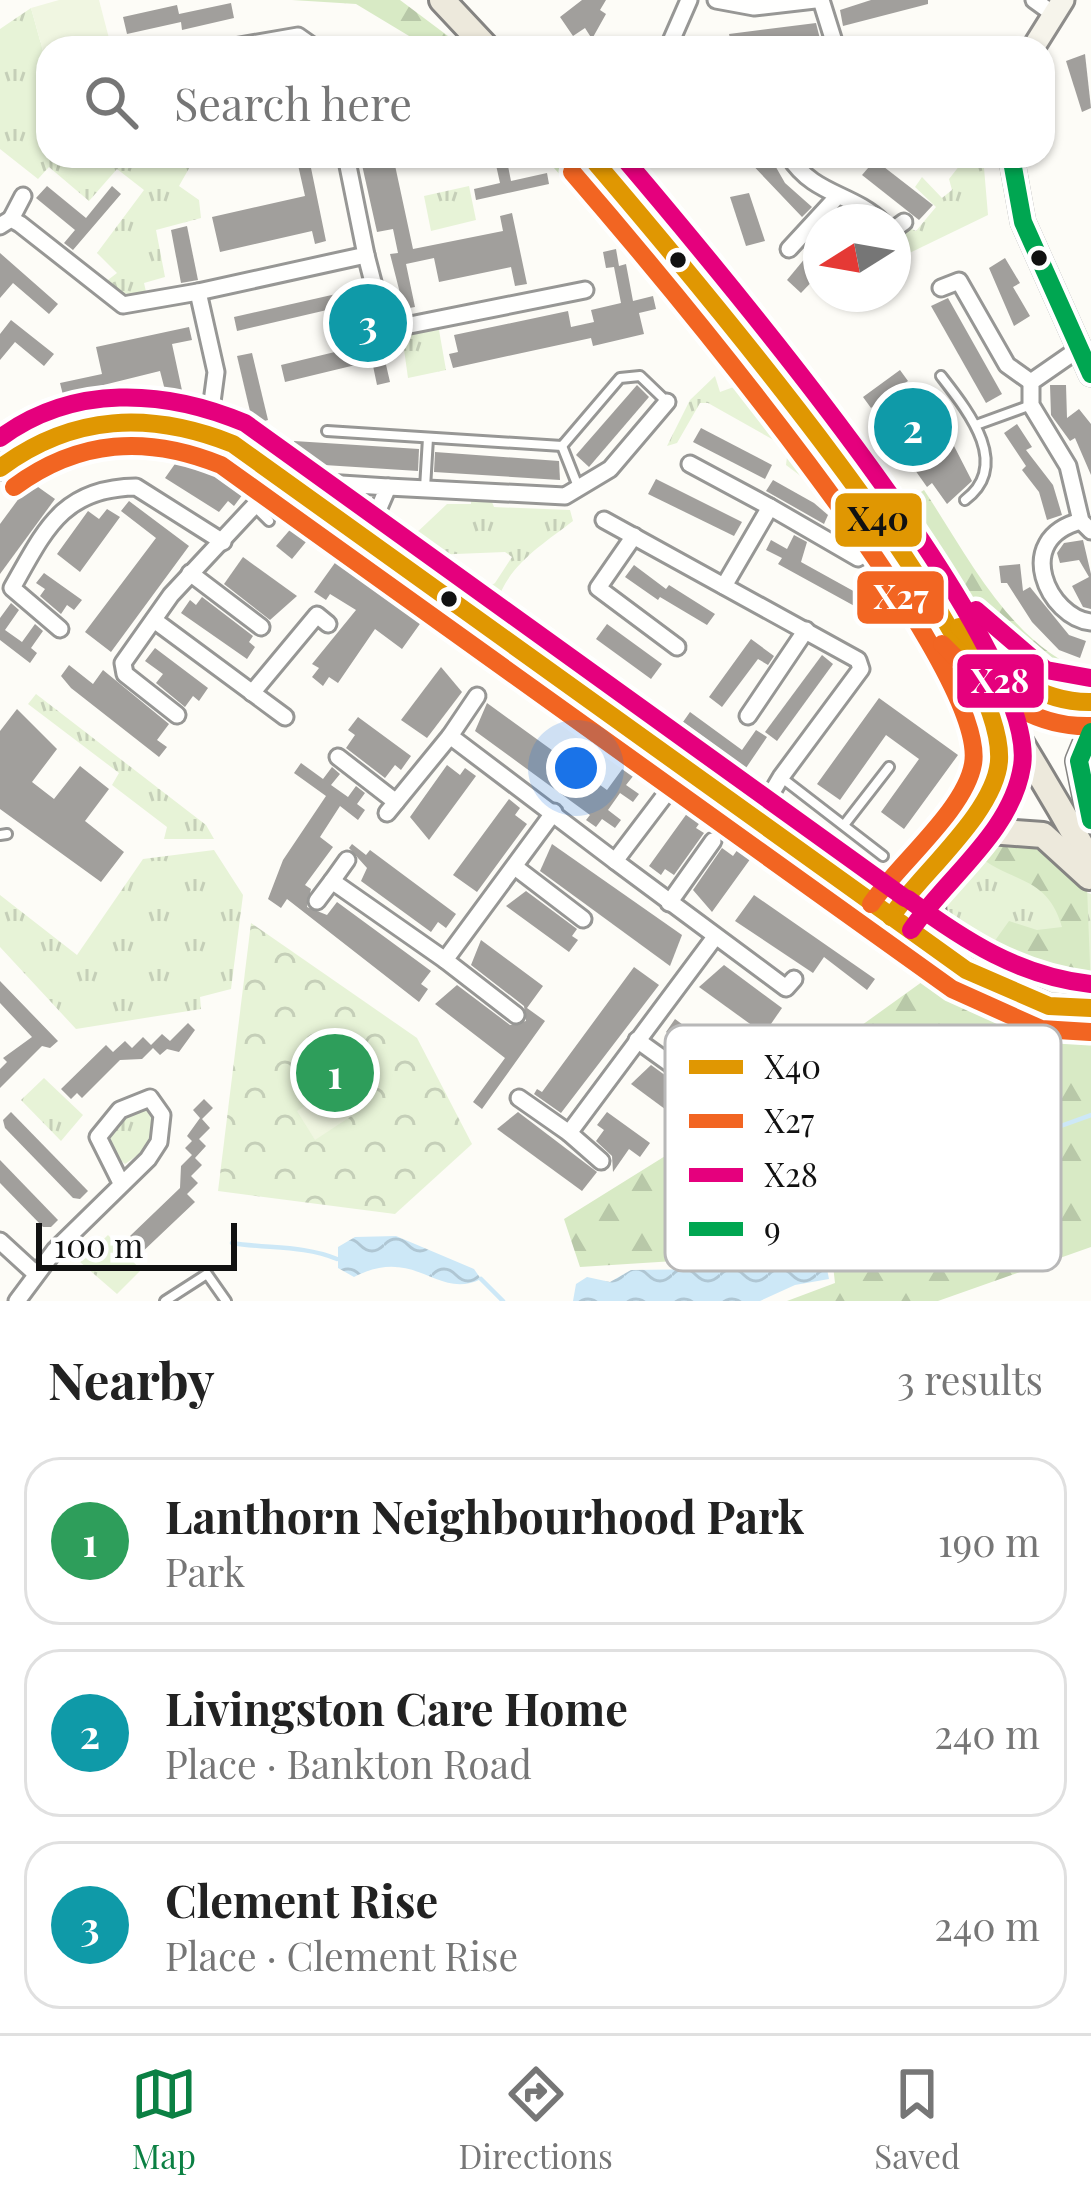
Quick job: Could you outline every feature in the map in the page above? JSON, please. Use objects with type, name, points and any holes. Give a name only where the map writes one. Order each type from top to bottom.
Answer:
[{"type":"main road","points":[[442,0],[476,36]]},
{"type":"main road","points":[[600,168],[782,385],[999,706],[1091,863]]},
{"type":"main road","points":[[929,600],[1003,669],[1041,696],[1062,703],[1091,702]]},
{"type":"main road","points":[[898,921],[969,818],[1000,759],[992,718],[944,624]]},
{"type":"main road","points":[[1091,731],[1079,761],[1091,820]]},
{"type":"main road","points":[[898,921],[931,894],[958,854],[989,831],[1011,828],[1043,835],[1091,879]]},
{"type":"main road","points":[[931,894],[934,927],[954,962]]},
{"type":"street","points":[[673,36],[689,0]]},
{"type":"street","points":[[716,0],[754,7],[818,0],[832,36]]},
{"type":"street","points":[[1038,36],[1050,4]]},
{"type":"street","points":[[348,168],[380,309],[400,327],[585,290]]},
{"type":"street","points":[[799,168],[815,186],[861,204]]},
{"type":"street","points":[[1013,168],[1024,222],[1091,374]]},
{"type":"street","points":[[23,196],[5,222],[122,305],[366,255]]},
{"type":"street","points":[[789,250],[836,198]]},
{"type":"street","points":[[940,288],[966,276],[1006,365],[1030,382]]},
{"type":"street","points":[[198,292],[216,372],[208,432]]},
{"type":"street","points":[[1030,382],[1080,348]]},
{"type":"street","points":[[1030,382],[1031,405],[1068,466],[1086,526],[1046,541],[1040,549],[1042,573],[1059,600],[1081,621],[1091,622]]},
{"type":"street","points":[[326,483],[542,497],[580,490],[610,469],[664,414]]},
{"type":"street","points":[[0,468],[69,429],[104,420],[140,417],[208,432],[282,476],[954,962],[1008,993],[1049,1006],[1091,1008]]},
{"type":"street","points":[[690,464],[858,558]]},
{"type":"street","points":[[177,715],[125,674],[123,663],[190,573],[282,476]]},
{"type":"street","points":[[60,629],[6,585],[61,509],[111,487],[155,494],[223,542]]},
{"type":"street","points":[[366,538],[388,487]]},
{"type":"street","points":[[724,586],[770,507]]},
{"type":"street","points":[[604,520],[859,660],[861,669],[781,777],[755,821]]},
{"type":"street","points":[[634,536],[591,584],[677,647]]},
{"type":"street","points":[[190,573],[262,627]]},
{"type":"street","points":[[252,693],[316,615],[328,624]]},
{"type":"street","points":[[154,620],[285,717]]},
{"type":"street","points":[[748,716],[806,630]]},
{"type":"street","points":[[338,757],[392,807],[478,696]]},
{"type":"street","points":[[450,736],[786,988],[794,980]]},
{"type":"street","points":[[615,861],[684,770]]},
{"type":"street","points":[[445,960],[554,812]]},
{"type":"street","points":[[668,903],[713,841]]},
{"type":"street","points":[[317,901],[347,860]]},
{"type":"street","points":[[514,867],[583,919]]},
{"type":"street","points":[[332,881],[516,1015]]},
{"type":"street","points":[[569,1133],[715,937]]},
{"type":"street","points":[[637,1040],[665,1060]]},
{"type":"street","points":[[17,1301],[36,1274],[121,1183],[159,1142],[162,1115],[150,1098],[120,1110],[98,1137],[121,1183]]},
{"type":"street","points":[[519,1098],[602,1161]]},
{"type":"street","points":[[0,1241],[36,1274]]},
{"type":"lane","points":[[562,446],[620,379],[640,376],[664,414]]},
{"type":"lane","points":[[941,376],[976,425],[987,479],[965,500]]},
{"type":"lane","points":[[976,425],[1031,405]]},
{"type":"lane","points":[[327,431],[562,446]]},
{"type":"lane","points":[[425,490],[428,439]]},
{"type":"lane","points":[[562,446],[580,490]]},
{"type":"lane","points":[[256,508],[269,520]]},
{"type":"lane","points":[[844,825],[889,766]]},
{"type":"lane","points":[[781,777],[883,856]]},
{"type":"lane","points":[[165,1301],[207,1274],[226,1301]]},
{"type":"green space","points":[[59,0],[99,0],[108,36],[39,36],[31,8]]},
{"type":"green space","points":[[292,0],[400,0],[448,36],[409,36],[356,4]]},
{"type":"green space","points":[[31,8],[39,36],[36,168],[48,168],[38,179],[0,149],[0,29]]},
{"type":"green space","points":[[50,168],[189,168],[179,186],[199,200],[201,218],[156,230],[165,277],[144,283],[147,296],[112,292],[104,283],[117,273],[97,253],[144,190],[117,169],[89,201]]},
{"type":"green space","points":[[554,168],[583,168],[658,248],[660,266],[646,269]]},
{"type":"green space","points":[[958,168],[984,168],[988,215],[911,252],[911,229],[916,231],[936,207],[915,187],[922,177],[942,198],[952,190],[949,179]]},
{"type":"green space","points":[[469,186],[476,220],[431,231],[424,196]]},
{"type":"green space","points":[[439,330],[446,370],[408,378],[402,335]]},
{"type":"green space","points":[[751,367],[844,494],[839,505],[786,465],[788,448],[708,403],[700,403],[677,443],[667,446],[690,400],[715,376],[720,392],[739,385]]},
{"type":"green space","points":[[924,490],[994,597],[1038,644],[1091,674],[1091,694],[1050,688],[1016,665],[901,505]]},
{"type":"green space","points":[[399,491],[567,500],[492,502],[494,507],[570,510],[573,521],[517,568],[496,606],[472,599],[495,583],[512,557],[505,552],[431,555],[411,538],[447,504],[471,504],[471,499]]},
{"type":"green space","points":[[36,694],[206,825],[214,839],[164,839],[167,827],[112,785],[119,773],[28,704]]},
{"type":"green space","points":[[1000,839],[1040,846],[1087,886],[1091,992],[1070,993],[1007,972],[994,942],[1009,921],[1037,930],[1062,927],[1037,888],[975,853]]},
{"type":"green space","points":[[214,850],[243,895],[231,989],[200,997],[201,1009],[76,1029],[0,947],[0,895],[77,955],[143,859]]},
{"type":"green space","points":[[975,853],[1091,894],[1091,992],[1016,976],[977,959],[951,938],[938,901],[953,871]]},
{"type":"green space","points":[[251,923],[417,1038],[472,1144],[395,1214],[218,1191]]},
{"type":"green space","points":[[926,979],[1018,1022],[1091,1023],[1091,1247],[1061,1258],[1061,1025],[862,1025]]},
{"type":"green space","points":[[44,1078],[83,1115],[61,1141],[21,1100]]},
{"type":"green space","points":[[338,1085],[356,1113],[315,1140],[297,1111]]},
{"type":"green space","points":[[142,1103],[155,1113],[152,1145],[125,1164],[104,1146],[105,1133]]},
{"type":"green space","points":[[665,1156],[665,1262],[580,1267],[564,1219]]},
{"type":"green space","points":[[108,1235],[141,1270],[117,1294],[80,1262]]},
{"type":"green space","points":[[834,1271],[1023,1271],[938,1301],[787,1301],[835,1283]]},
{"type":"water","points":[[396,1236],[474,1269],[481,1279],[451,1283],[394,1267],[354,1277],[338,1268],[338,1247],[355,1237]]},
{"type":"water","points":[[631,1270],[827,1271],[829,1279],[795,1285],[760,1301],[573,1301],[576,1284],[587,1277],[610,1282]]},
{"type":"building","points":[[582,0],[606,0],[600,10],[606,14],[594,36],[585,28],[573,36],[560,17]]},
{"type":"building","points":[[871,0],[928,0],[928,4],[843,26],[840,10]]},
{"type":"building","points":[[231,3],[234,18],[182,30],[181,22],[127,34],[123,17],[177,5],[179,14]]},
{"type":"building","points":[[816,23],[819,36],[729,36]]},
{"type":"building","points":[[1085,54],[1091,108],[1082,112],[1066,61]]},
{"type":"building","points":[[299,168],[311,168],[326,241],[315,244],[312,231],[220,252],[212,217],[305,196]]},
{"type":"building","points":[[363,168],[396,168],[413,249],[503,231],[500,216],[512,213],[527,284],[515,286],[511,267],[439,282],[434,258],[406,264],[415,307],[404,309],[390,254],[398,253],[393,229],[377,232]]},
{"type":"building","points":[[497,168],[508,168],[511,181],[547,173],[549,184],[476,200],[474,189],[500,183]]},
{"type":"building","points":[[755,168],[776,168],[785,183],[809,204],[803,204],[803,216]]},
{"type":"building","points":[[868,168],[885,168],[933,205],[919,220],[911,214],[911,204],[899,204],[862,175]]},
{"type":"building","points":[[47,186],[86,218],[112,186],[121,194],[73,250],[64,243],[75,230],[36,198]]},
{"type":"building","points":[[749,193],[765,241],[746,246],[730,197]]},
{"type":"building","points":[[187,226],[198,280],[181,283],[171,230]]},
{"type":"building","points":[[616,249],[619,266],[626,264],[633,301],[653,296],[656,309],[639,313],[644,334],[593,346],[591,338],[453,368],[449,354],[458,352],[454,335],[568,311],[571,327],[594,322],[591,310],[621,303],[614,267],[606,268],[603,252]]},
{"type":"building","points":[[0,253],[58,304],[49,314],[13,283],[0,298]]},
{"type":"building","points":[[1005,258],[1020,283],[1013,287],[1030,316],[1014,326],[989,268]]},
{"type":"building","points":[[803,261],[803,291],[787,280]]},
{"type":"building","points":[[354,290],[357,303],[237,331],[234,317]]},
{"type":"building","points":[[948,298],[1002,394],[986,403],[931,306]]},
{"type":"building","points":[[11,320],[54,354],[44,366],[15,342],[0,360],[0,334]]},
{"type":"building","points":[[189,327],[192,340],[172,344],[183,395],[167,398],[160,371],[63,395],[60,383],[102,374],[96,347]]},
{"type":"building","points":[[378,330],[390,382],[377,385],[372,361],[285,382],[281,365],[368,344],[365,333]]},
{"type":"building","points":[[252,353],[268,420],[253,424],[237,356]]},
{"type":"building","points":[[900,370],[908,381],[902,385],[949,450],[954,446],[972,481],[947,504],[932,483],[927,487],[915,470],[920,465],[876,404],[871,408],[863,397]]},
{"type":"building","points":[[637,385],[649,397],[589,467],[576,455]]},
{"type":"building","points":[[1050,385],[1066,385],[1067,418],[1079,409],[1091,424],[1091,475],[1075,438],[1070,441],[1051,415]]},
{"type":"building","points":[[1017,424],[1032,447],[1026,450],[1053,485],[1062,515],[1047,520],[1039,492],[1022,470],[1026,466],[1004,433]]},
{"type":"building","points":[[701,428],[772,465],[765,479],[693,442]]},
{"type":"building","points":[[294,441],[419,449],[418,471],[293,463]]},
{"type":"building","points":[[169,446],[243,494],[234,506],[228,501],[219,512],[165,478],[177,461],[160,460]]},
{"type":"building","points":[[435,452],[559,461],[560,480],[434,472]]},
{"type":"building","points":[[656,479],[742,522],[734,536],[648,494]]},
{"type":"building","points":[[773,480],[828,515],[824,524],[766,491]]},
{"type":"building","points":[[31,482],[55,499],[0,574],[0,524]]},
{"type":"building","points":[[129,501],[189,546],[111,652],[85,632],[156,538],[121,511]]},
{"type":"building","points":[[107,509],[120,517],[80,572],[57,554],[88,511],[99,519]]},
{"type":"building","points":[[300,518],[315,531],[292,559],[276,546]]},
{"type":"building","points":[[794,535],[807,542],[801,562],[857,593],[865,590],[878,597],[869,614],[778,564],[782,558],[766,550],[771,540],[787,549]]},
{"type":"building","points":[[1083,540],[1091,574],[1091,609],[1083,607],[1072,586],[1089,577],[1079,560],[1060,563],[1057,553],[1064,543]]},
{"type":"building","points":[[243,557],[297,596],[270,620],[224,584]]},
{"type":"building","points":[[337,560],[422,621],[402,649],[375,629],[338,683],[329,677],[323,686],[312,677],[319,668],[312,664],[356,610],[330,594],[326,600],[314,592]]},
{"type":"building","points":[[1020,564],[1023,591],[1030,587],[1069,635],[1086,641],[1080,658],[1059,650],[1032,622],[1007,583],[1001,583],[999,566]]},
{"type":"building","points":[[634,565],[666,589],[669,585],[715,614],[707,625],[658,600],[625,577]]},
{"type":"building","points":[[44,573],[82,600],[74,610],[67,605],[61,614],[40,596],[45,589],[36,583]]},
{"type":"building","points":[[202,597],[253,636],[249,642],[255,647],[247,659],[181,613],[190,600],[196,605]]},
{"type":"building","points":[[11,603],[19,610],[5,630],[22,642],[35,624],[43,631],[31,648],[37,653],[30,663],[0,640],[0,618]]},
{"type":"building","points":[[607,624],[662,664],[651,679],[596,639]]},
{"type":"building","points":[[751,639],[774,656],[768,665],[758,659],[722,707],[709,697]]},
{"type":"building","points":[[155,648],[208,688],[199,701],[193,696],[185,707],[156,683],[163,674],[145,661]]},
{"type":"building","points":[[822,655],[833,664],[777,741],[765,732]]},
{"type":"building","points":[[69,665],[93,684],[103,670],[169,724],[157,740],[167,747],[159,757],[71,688],[61,676]]},
{"type":"building","points":[[441,667],[462,692],[427,738],[401,720]]},
{"type":"building","points":[[879,698],[958,755],[904,829],[881,812],[919,759],[886,735],[840,800],[817,784]]},
{"type":"building","points":[[487,703],[607,790],[623,768],[634,775],[626,785],[639,794],[633,802],[620,793],[608,810],[621,820],[615,828],[602,819],[596,827],[586,820],[590,815],[475,731]]},
{"type":"building","points":[[17,709],[57,749],[32,782],[54,799],[80,766],[109,789],[85,821],[124,852],[101,882],[0,809],[0,731]]},
{"type":"building","points":[[690,712],[742,750],[756,730],[767,737],[746,768],[683,722]]},
{"type":"building","points":[[358,717],[411,756],[401,770],[395,765],[385,778],[346,748],[355,735],[348,730]]},
{"type":"building","points":[[301,763],[323,779],[332,767],[340,774],[331,785],[348,797],[356,786],[365,793],[357,804],[365,810],[358,820],[340,806],[320,837],[333,847],[305,885],[311,889],[307,907],[327,915],[337,902],[431,971],[421,984],[428,989],[419,1002],[287,899],[281,908],[268,899],[283,860],[326,796],[294,773]]},
{"type":"building","points":[[447,765],[460,775],[465,768],[476,776],[429,840],[410,817]]},
{"type":"building","points":[[509,799],[520,808],[515,815],[527,824],[477,892],[453,875]]},
{"type":"building","points":[[688,812],[701,821],[696,828],[704,833],[674,875],[665,869],[661,875],[649,866]]},
{"type":"building","points":[[352,844],[366,855],[370,850],[456,914],[446,928],[438,922],[431,932],[361,881],[367,868],[349,848]]},
{"type":"building","points":[[552,844],[682,935],[670,966],[540,871]]},
{"type":"building","points":[[722,848],[733,856],[738,849],[751,858],[712,912],[693,890]]},
{"type":"building","points":[[526,891],[577,929],[572,936],[578,940],[569,952],[506,906]]},
{"type":"building","points":[[754,895],[875,979],[867,990],[824,957],[813,973],[735,921]]},
{"type":"building","points":[[481,940],[543,986],[527,1008],[545,1021],[482,1109],[473,1102],[505,1058],[435,1004],[457,985],[510,1025],[526,1021],[524,1006],[471,965]]},
{"type":"building","points":[[724,965],[782,1008],[770,1025],[752,1025],[699,987]]},
{"type":"building","points":[[634,967],[659,985],[561,1113],[534,1094],[537,1089],[542,1092]]},
{"type":"building","points":[[0,981],[58,1041],[50,1048],[42,1046],[0,1088],[0,1069],[7,1062],[3,1058],[32,1037],[0,1003]]},
{"type":"building","points":[[188,1023],[195,1030],[179,1052],[167,1049],[160,1055],[153,1048],[142,1059],[120,1060],[82,1098],[77,1093],[71,1099],[61,1089],[106,1045],[113,1052],[125,1041],[132,1048],[143,1037],[151,1045],[162,1034],[170,1041]]},
{"type":"building","points":[[651,1065],[665,1075],[665,1109],[631,1084]]},
{"type":"building","points":[[204,1099],[213,1108],[202,1119],[210,1128],[199,1139],[206,1146],[195,1158],[202,1165],[191,1176],[198,1183],[187,1194],[195,1202],[138,1256],[128,1247],[135,1241],[130,1236],[180,1188],[181,1166],[192,1155],[185,1148],[192,1141],[187,1136],[200,1118],[193,1110]]},
{"type":"building","points":[[11,1112],[88,1191],[80,1199],[73,1198],[5,1128],[3,1120]]},
{"type":"building","points":[[518,1112],[597,1172],[582,1191],[497,1129]]},
{"type":"building","points":[[607,1112],[650,1143],[640,1157],[629,1149],[613,1172],[612,1156],[596,1141],[604,1130],[597,1125]]},
{"type":"building","points":[[0,1160],[58,1220],[51,1227],[43,1227],[0,1183]]},
{"type":"waterway","points":[[1061,1126],[1091,1115]]},
{"type":"waterway","points":[[232,1243],[298,1249],[337,1259]]},
{"type":"waterway","points":[[481,1279],[503,1301]]},
{"type":"transit line","name":"X40","points":[[600,168],[830,452],[951,630],[987,705],[999,761],[985,801],[891,917]]},
{"type":"transit line","name":"X28","points":[[632,168],[861,454],[926,547],[979,635],[1014,710],[1022,766],[1016,790],[992,833],[911,930]]},
{"type":"transit line","name":"9","points":[[1013,168],[1023,222],[1091,374]]},
{"type":"transit line","name":"X27","points":[[572,172],[808,464],[929,642],[964,713],[973,764],[967,782],[944,818],[871,904]]},
{"type":"transit line","name":"X28","points":[[0,438],[58,408],[120,398],[183,403],[245,423],[905,898]]},
{"type":"transit line","name":"X40","points":[[0,468],[56,437],[113,423],[172,426],[233,444],[966,970],[1049,1006],[1091,1008]]},
{"type":"transit line","name":"X27","points":[[14,487],[63,459],[114,447],[167,449],[221,465],[952,989],[1032,1025]]},
{"type":"transit line","name":"X28","points":[[976,610],[1046,670],[1090,678]]},
{"type":"transit line","name":"X40","points":[[959,627],[1034,689],[1070,701],[1091,702]]},
{"type":"transit line","name":"X27","points":[[942,644],[1008,702],[1046,720],[1091,726]]},
{"type":"transit line","name":"9","points":[[1091,732],[1079,761],[1091,820]]},
{"type":"transit line","name":"X28","points":[[908,899],[1016,965],[1091,984]]},
{"type":"transit line","name":"X27","points":[[1061,1030],[1090,1032]]},
{"type":"place","name":"Clement Rise","points":[[368,323]]},
{"type":"place","name":"Livingston Care Home","points":[[913,427]]},
{"type":"place","name":"Lanthorn Neighbourhood Park","points":[[335,1073]]}]
